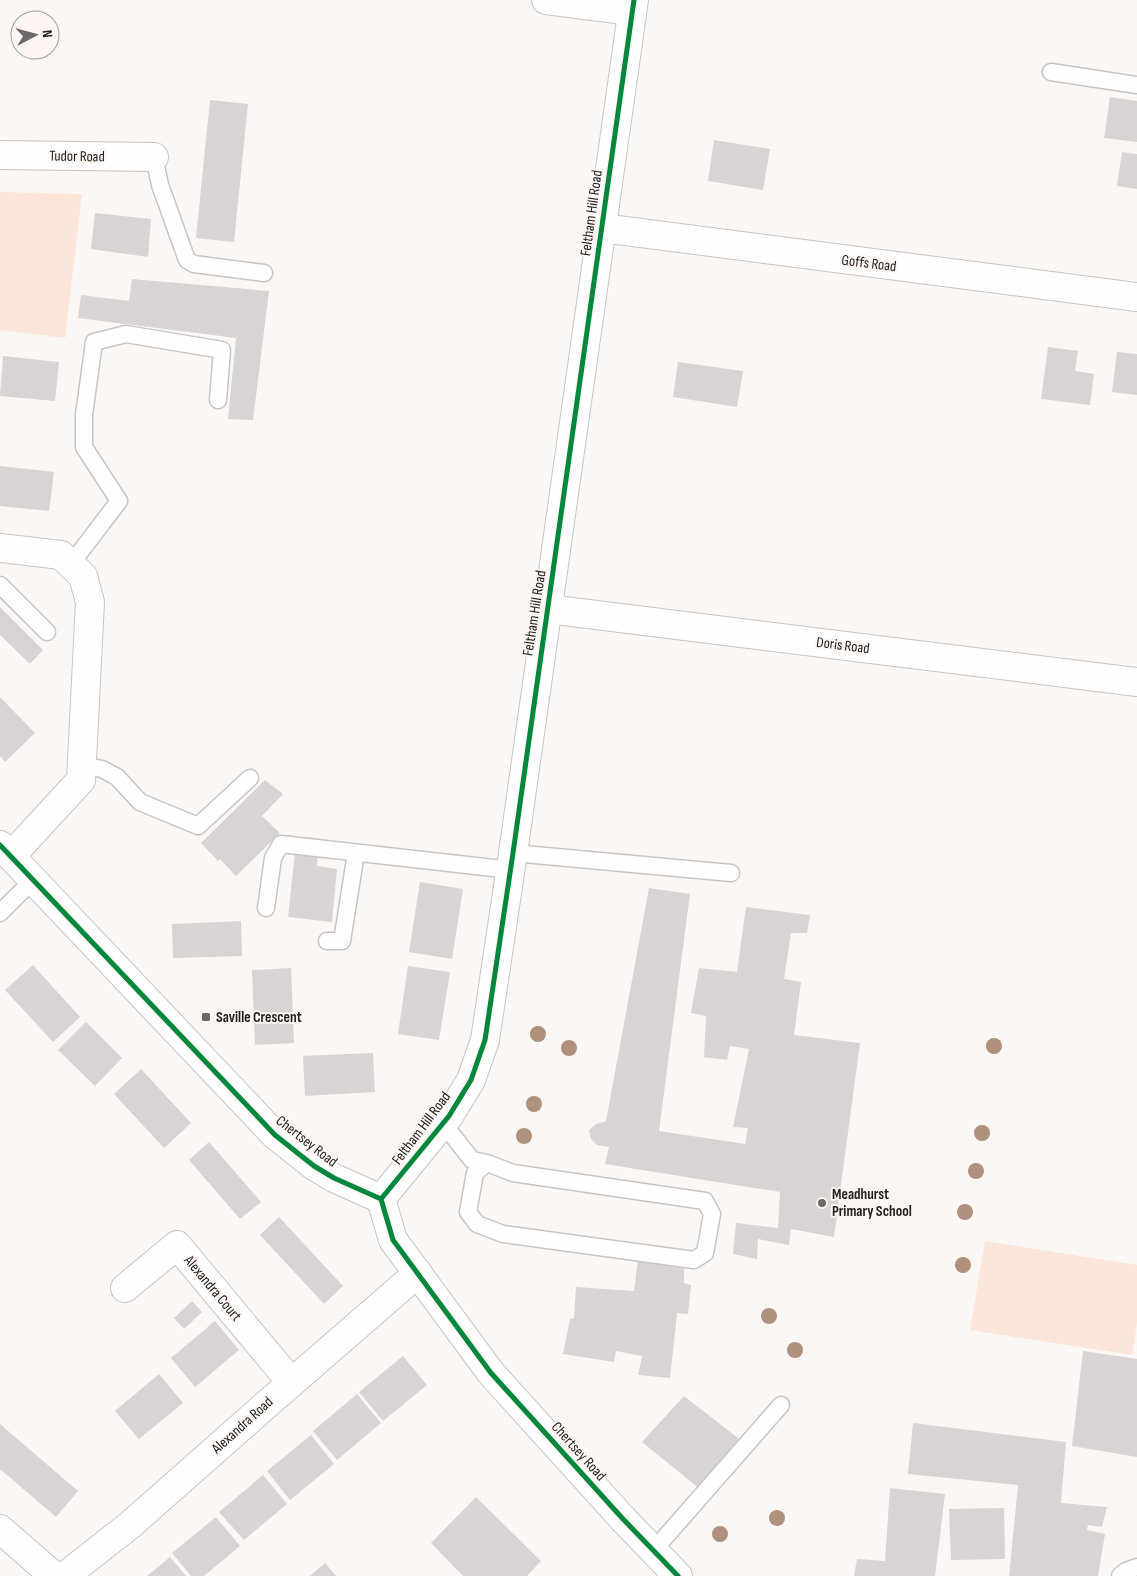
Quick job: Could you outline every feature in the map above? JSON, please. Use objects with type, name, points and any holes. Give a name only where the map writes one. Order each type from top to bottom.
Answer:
[{"type":"street","points":[[546,0],[633,6]]},
{"type":"street","name":"Feltham Hill Road","points":[[381,1200],[442,1122],[449,1116],[470,1080],[485,1040],[512,862],[538,667],[548,609],[633,6]]},
{"type":"street","name":"Tudor Road","points":[[0,155],[154,157]]},
{"type":"street","name":"Goffs Road","points":[[602,228],[1137,298]]},
{"type":"street","points":[[1,550],[61,555],[83,576],[90,602],[81,780],[6,850]]},
{"type":"street","name":"Doris Road","points":[[548,609],[1137,682]]},
{"type":"street","name":"Chertsey Road","points":[[6,850],[275,1135],[314,1166],[334,1178],[381,1200],[393,1240],[491,1373],[678,1576]]},
{"type":"street","name":"Alexandra Court","points":[[125,1288],[177,1245],[291,1382]]},
{"type":"street","name":"Alexandra Road","points":[[66,1576],[130,1525],[291,1382],[418,1273]]},
{"type":"street","points":[[0,1529],[54,1576]]},
{"type":"lane","points":[[1051,72],[1137,85]]},
{"type":"lane","points":[[154,157],[160,185],[186,260],[194,264],[264,273]]},
{"type":"lane","points":[[70,564],[119,502],[84,447],[84,415],[94,342],[126,334],[222,350],[218,400]]},
{"type":"lane","points":[[0,585],[47,632]]},
{"type":"lane","points":[[82,765],[102,769],[117,777],[140,802],[198,826],[250,778]]},
{"type":"lane","points":[[266,908],[273,858],[282,844],[356,853],[731,873]]},
{"type":"lane","points":[[327,941],[342,941],[356,853]]},
{"type":"lane","points":[[0,913],[34,880]]},
{"type":"lane","points":[[442,1122],[472,1160],[487,1163],[513,1172],[706,1201],[712,1214],[705,1253],[694,1260],[503,1234],[477,1224],[468,1212],[475,1173],[487,1163]]},
{"type":"lane","points":[[653,1551],[781,1405]]},
{"type":"lane","points":[[1120,1576],[1126,1571],[1137,1567]]},
{"type":"shaded area","points":[[0,192],[82,194],[65,338],[0,330]]},
{"type":"shaded area","points":[[985,1241],[1137,1265],[1137,1323],[1132,1355],[970,1330]]},
{"type":"building","points":[[1110,97],[1137,101],[1137,142],[1104,138]]},
{"type":"building","points":[[210,100],[248,104],[234,242],[196,238]]},
{"type":"building","points":[[714,140],[770,149],[763,190],[708,181]]},
{"type":"building","points":[[1122,152],[1137,154],[1137,189],[1117,186]]},
{"type":"building","points":[[95,213],[151,219],[148,257],[91,249]]},
{"type":"building","points":[[132,279],[269,291],[253,420],[228,419],[236,338],[78,318],[81,295],[129,301]]},
{"type":"building","points":[[1048,347],[1078,351],[1075,371],[1094,374],[1090,405],[1041,399]]},
{"type":"building","points":[[1117,352],[1137,354],[1137,395],[1112,392]]},
{"type":"building","points":[[3,356],[59,362],[55,401],[0,396]]},
{"type":"building","points":[[678,362],[743,371],[737,407],[673,397]]},
{"type":"building","points":[[0,466],[54,472],[49,511],[0,506]]},
{"type":"building","points":[[0,607],[43,650],[30,664],[0,635]]},
{"type":"building","points":[[0,697],[35,733],[5,762],[0,756]]},
{"type":"building","points":[[265,780],[283,794],[262,816],[280,833],[236,876],[201,843]]},
{"type":"building","points":[[295,852],[318,855],[317,866],[337,869],[332,922],[288,917]]},
{"type":"building","points":[[420,882],[463,889],[452,959],[409,952]]},
{"type":"building","points":[[649,888],[690,894],[659,1131],[745,1144],[748,1128],[733,1127],[749,1049],[730,1046],[727,1060],[704,1057],[706,1016],[691,1013],[699,968],[737,972],[746,907],[810,915],[807,933],[791,933],[784,979],[801,982],[794,1035],[860,1043],[834,1237],[791,1229],[789,1245],[758,1239],[757,1259],[733,1254],[736,1223],[778,1228],[780,1192],[605,1164],[609,1147],[597,1145],[591,1139],[589,1130],[596,1124],[606,1121]]},
{"type":"building","points":[[241,921],[242,956],[173,958],[172,924]]},
{"type":"building","points":[[33,965],[80,1017],[53,1042],[5,990]]},
{"type":"building","points":[[408,966],[450,972],[439,1040],[398,1034]]},
{"type":"building","points":[[291,968],[294,1043],[255,1045],[252,970]]},
{"type":"building","points":[[86,1022],[122,1058],[95,1086],[58,1050]]},
{"type":"building","points":[[373,1053],[375,1092],[305,1096],[303,1056]]},
{"type":"building","points":[[141,1069],[191,1123],[164,1148],[114,1094]]},
{"type":"building","points":[[209,1142],[261,1202],[240,1219],[189,1160]]},
{"type":"building","points":[[279,1217],[343,1286],[324,1304],[260,1235]]},
{"type":"building","points":[[638,1259],[684,1266],[684,1283],[691,1285],[688,1314],[677,1313],[670,1378],[638,1375],[642,1356],[616,1351],[614,1362],[563,1354],[570,1319],[574,1318],[576,1287],[634,1291]]},
{"type":"building","points":[[192,1301],[202,1312],[184,1329],[174,1318]]},
{"type":"building","points":[[215,1321],[239,1350],[195,1387],[171,1358]]},
{"type":"building","points":[[1083,1351],[1137,1359],[1137,1457],[1072,1446]]},
{"type":"building","points":[[403,1356],[427,1385],[383,1421],[359,1392]]},
{"type":"building","points":[[159,1374],[183,1403],[139,1439],[115,1411]]},
{"type":"building","points":[[357,1394],[381,1423],[337,1460],[313,1431]]},
{"type":"building","points":[[684,1396],[743,1442],[701,1490],[642,1442]]},
{"type":"building","points":[[913,1423],[1066,1442],[1061,1503],[1107,1507],[1102,1527],[1088,1525],[1087,1530],[1105,1534],[1098,1576],[1009,1576],[1018,1485],[908,1474]]},
{"type":"building","points":[[0,1424],[78,1491],[56,1517],[0,1469]]},
{"type":"building","points":[[311,1435],[334,1464],[290,1500],[267,1471]]},
{"type":"building","points":[[263,1475],[287,1504],[244,1540],[219,1512]]},
{"type":"building","points":[[890,1488],[945,1494],[935,1576],[854,1576],[857,1559],[885,1561]]},
{"type":"building","points":[[476,1497],[541,1561],[527,1576],[463,1576],[431,1543]]},
{"type":"building","points":[[1004,1508],[1005,1559],[951,1560],[949,1509]]},
{"type":"building","points":[[216,1517],[240,1546],[204,1576],[191,1576],[172,1553]]},
{"type":"building","points":[[170,1557],[186,1576],[147,1576]]},
{"type":"building","points":[[325,1563],[336,1576],[310,1576]]},
{"type":"cycle path","points":[[381,1199],[449,1116],[471,1080],[485,1040],[634,0]]},
{"type":"cycle path","points":[[0,845],[275,1135],[314,1166],[334,1178],[381,1199],[393,1240],[491,1373],[623,1519],[678,1576]]},
{"type":"place","name":"Saville Crescent","points":[[206,1017]]},
{"type":"place","name":"Meadhurst Primary School","points":[[822,1203]]}]
